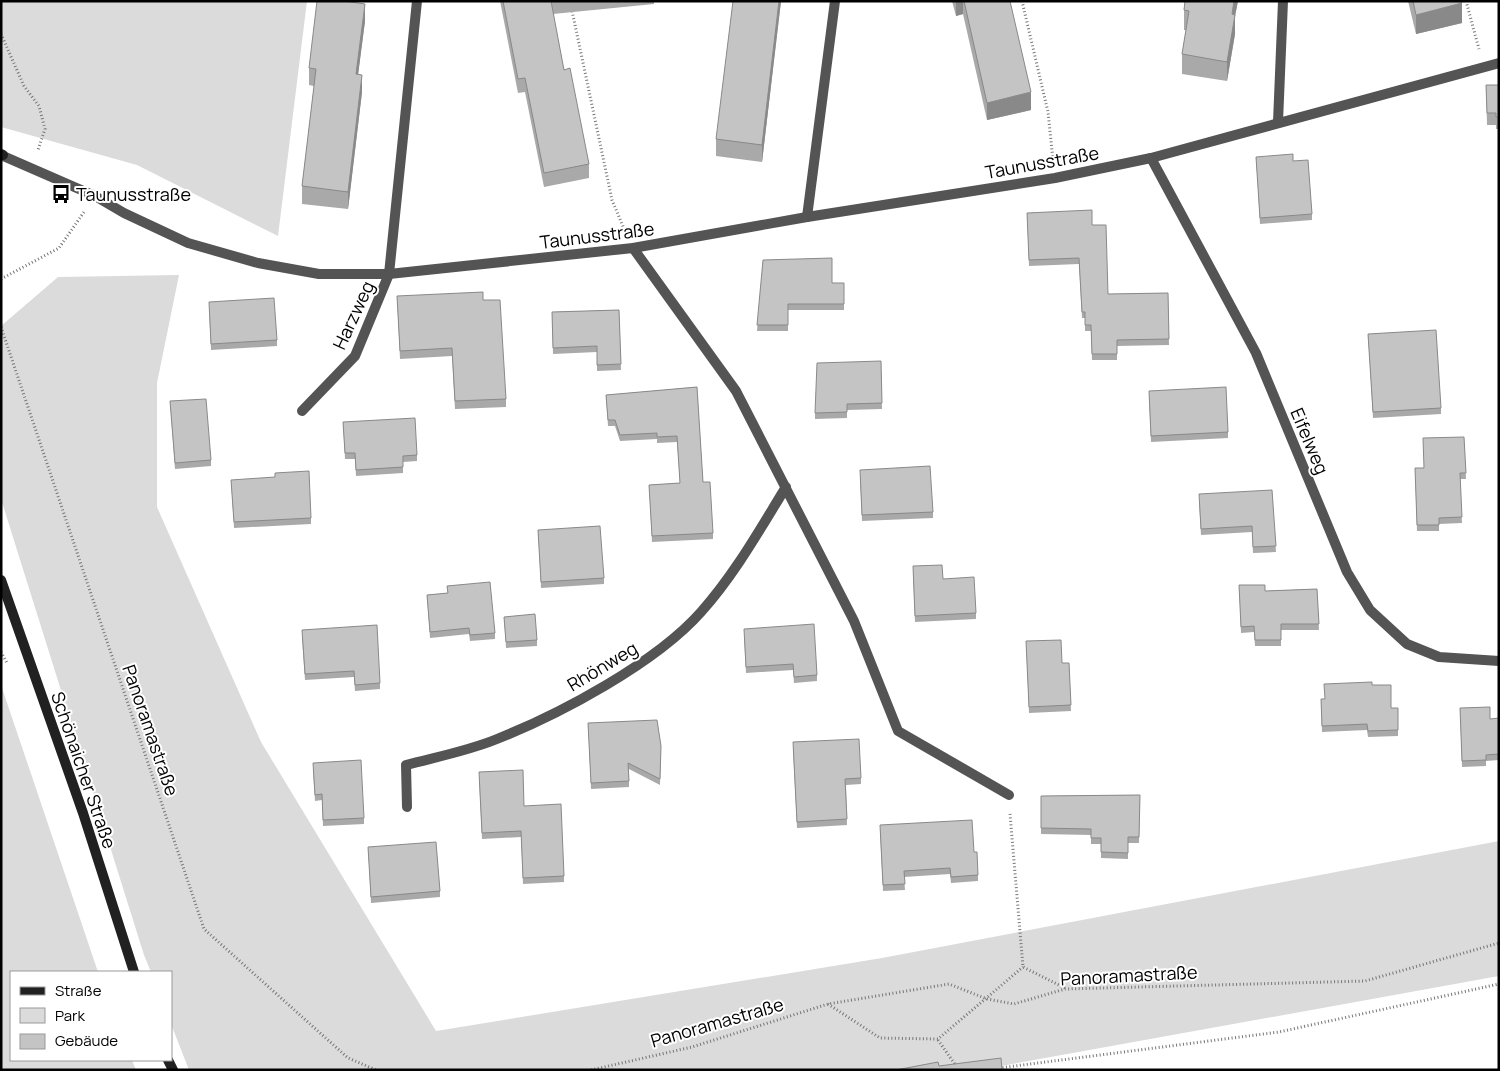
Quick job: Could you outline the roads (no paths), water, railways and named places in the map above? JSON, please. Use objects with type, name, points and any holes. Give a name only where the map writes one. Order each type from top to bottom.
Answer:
[{"type":"main road","name":"Schönaicher Straße","points":[[1,580],[83,813],[134,971]]},
{"type":"street","points":[[389,274],[417,1]]},
{"type":"street","points":[[807,217],[835,1]]},
{"type":"street","points":[[1278,122],[1283,1]]},
{"type":"street","name":"Taunusstraße","points":[[2,155],[95,196],[124,213],[188,243],[258,263],[319,274],[389,274],[633,248],[807,217],[1055,178],[1151,158],[1499,63]]},
{"type":"street","name":"Eifelweg","points":[[1151,158],[1256,353],[1347,572],[1370,610],[1406,644],[1439,657],[1499,661]]},
{"type":"street","points":[[633,248],[736,391],[854,621],[898,731],[1009,795]]},
{"type":"street","name":"Harzweg","points":[[302,411],[355,356],[389,274]]},
{"type":"street","name":"Rhönweg","points":[[407,807],[406,765],[496,740],[582,699],[658,651],[701,613],[736,567],[786,487]]},
{"type":"place","name":"Taunusstraße","points":[[61,194]]}]
